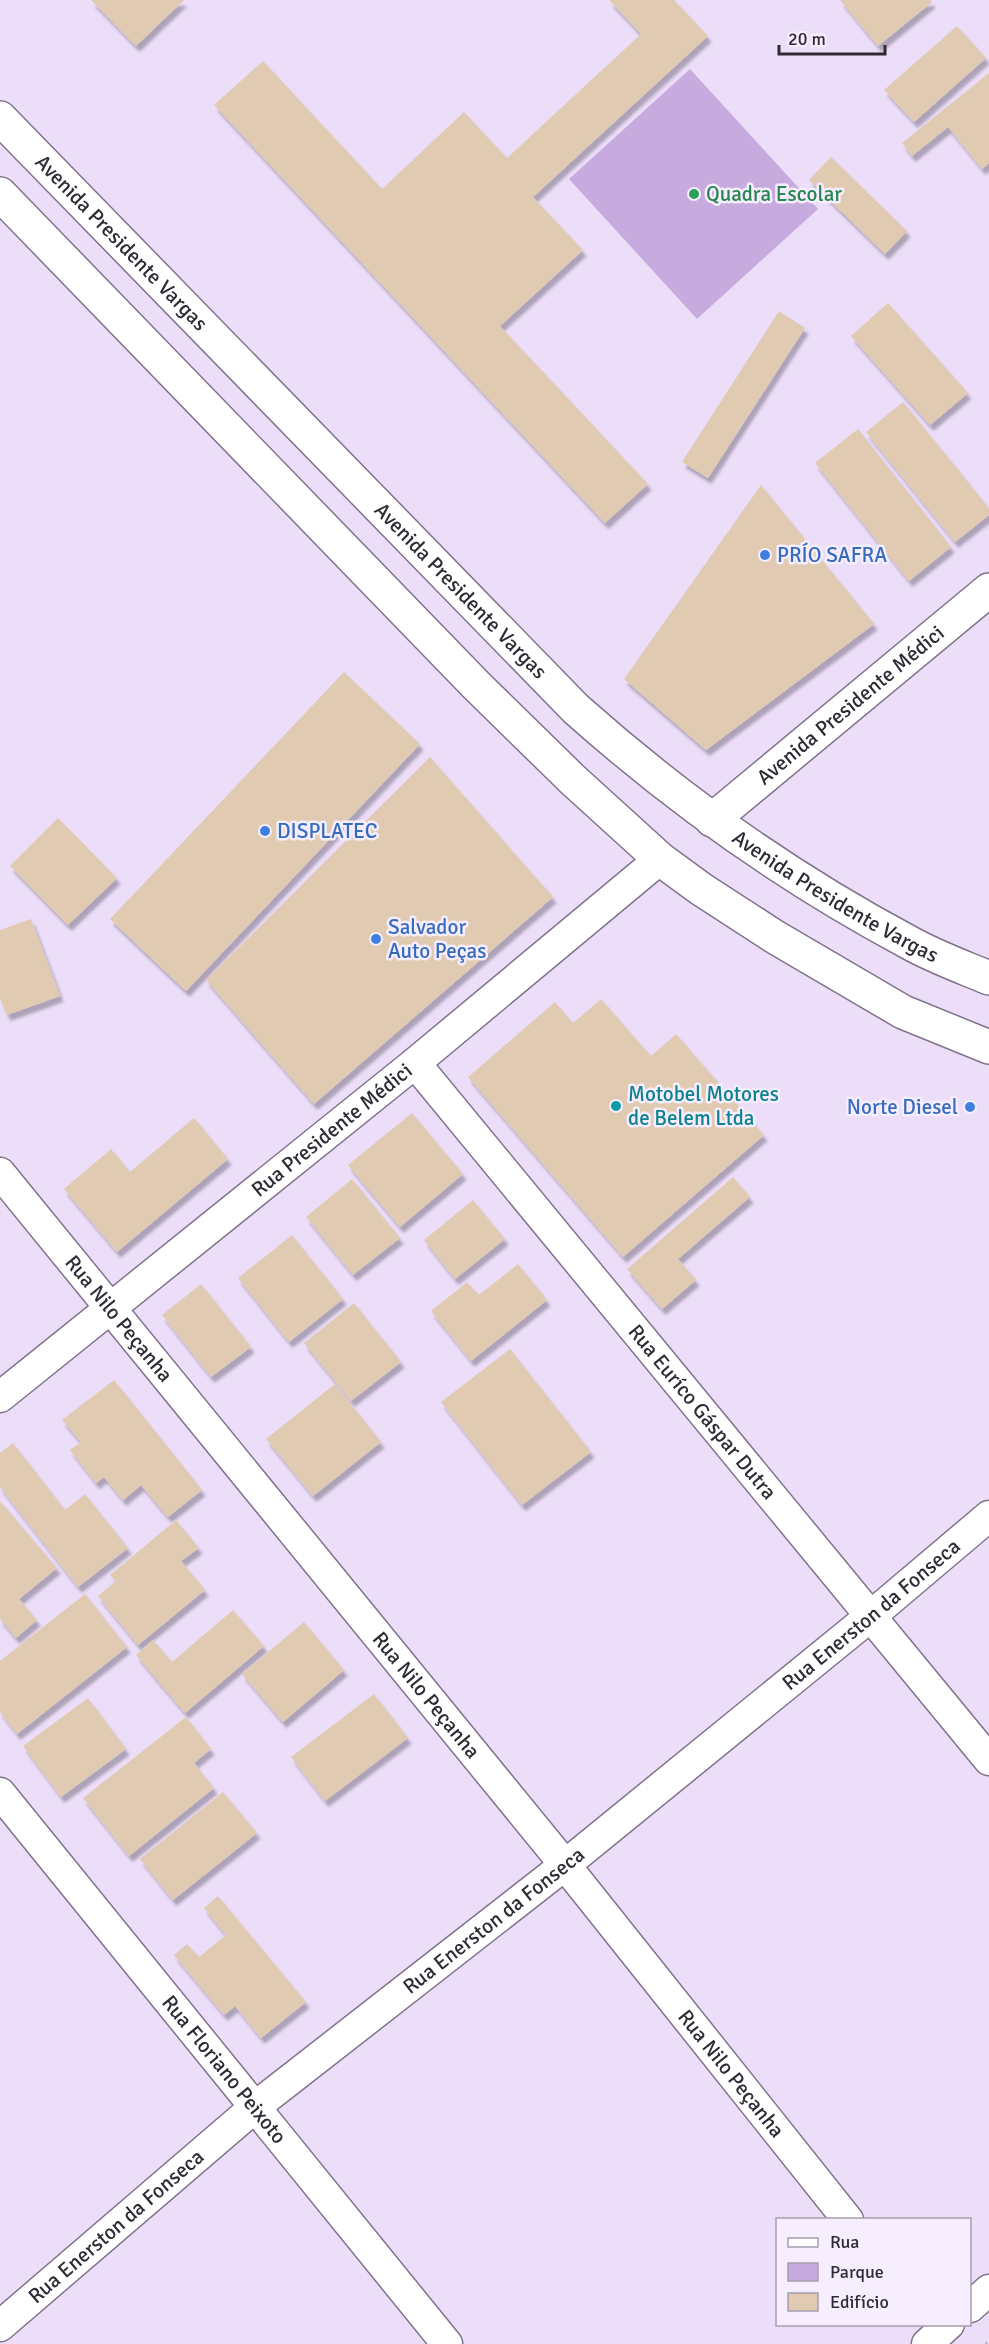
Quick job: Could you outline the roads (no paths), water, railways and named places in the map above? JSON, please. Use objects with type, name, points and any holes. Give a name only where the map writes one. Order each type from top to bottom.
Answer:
[{"type":"main road","name":"Avenida Presidente Vargas","points":[[0,118],[576,709],[619,748],[712,820],[839,902],[912,944],[989,978]]},
{"type":"main road","points":[[0,194],[476,685],[572,779],[660,859],[700,889],[775,937],[903,1012],[989,1047]]},
{"type":"main road","name":"Avenida Presidente Médici","points":[[712,820],[989,590]]},
{"type":"street","name":"Rua Presidente Médici","points":[[0,1397],[415,1063],[660,859]]},
{"type":"street","name":"Rua Euríco Gáspar Dutra","points":[[415,1063],[872,1615],[989,1760]]},
{"type":"street","name":"Rua Nilo Peçanha","points":[[0,1173],[565,1865],[846,2218]]},
{"type":"street","name":"Rua Enerston da Fonseca","points":[[0,2326],[255,2107],[565,1865],[872,1615],[989,1516]]},
{"type":"street","name":"Rua Floriano Peixoto","points":[[0,1793],[447,2344]]},
{"type":"street","points":[[971,2305],[989,2290]]},
{"type":"place","name":"Quadra Escolar","points":[[694,194]]},
{"type":"place","name":"PRÍO SAFRA","points":[[765,555]]},
{"type":"place","name":"DISPLATEC","points":[[265,831]]},
{"type":"place","name":"Salvador Auto Peças","points":[[376,939]]},
{"type":"place","name":"Motobel Motores de Belem Ltda","points":[[616,1106]]},
{"type":"place","name":"Norte Diesel","points":[[970,1107]]}]
